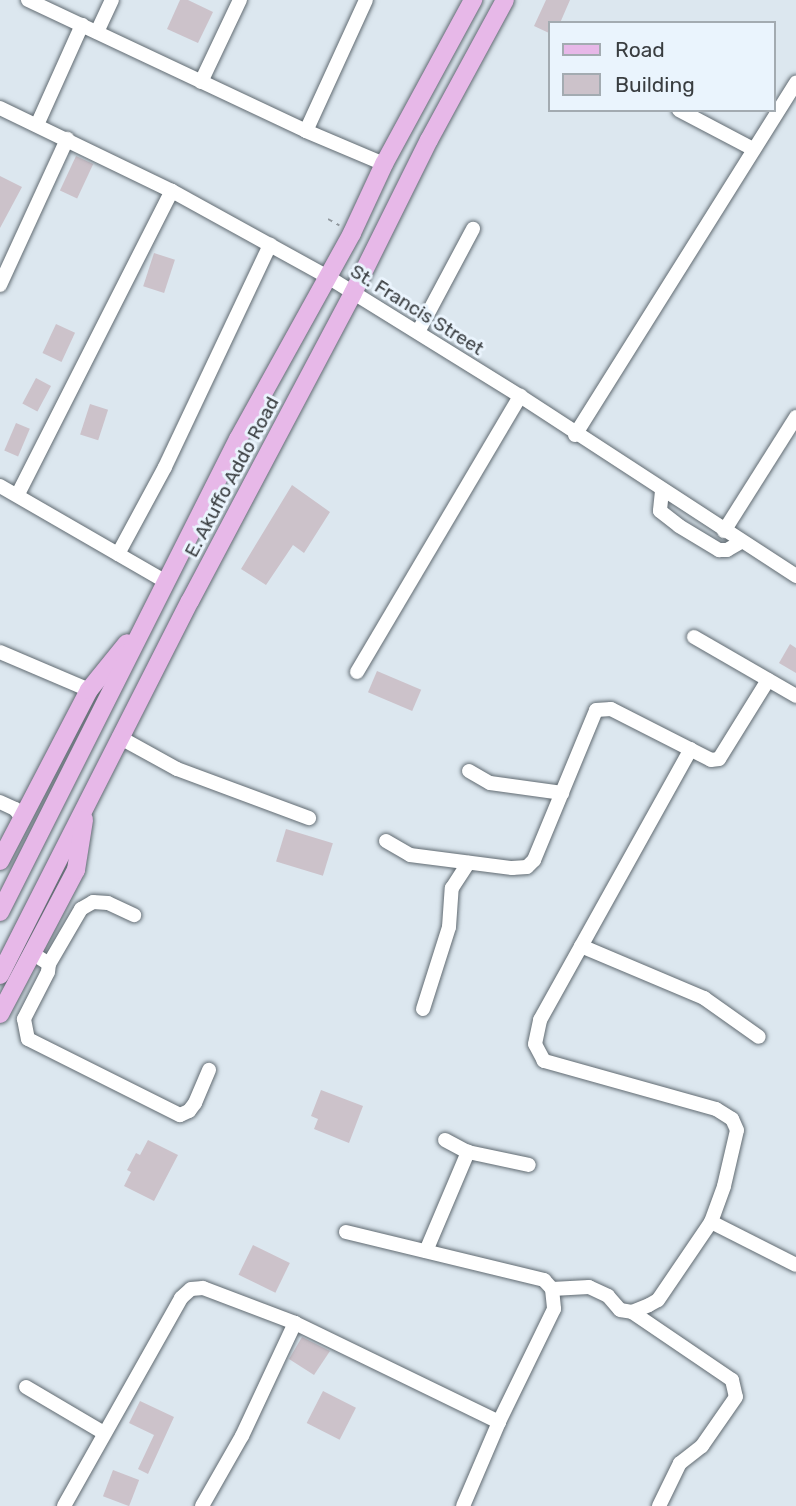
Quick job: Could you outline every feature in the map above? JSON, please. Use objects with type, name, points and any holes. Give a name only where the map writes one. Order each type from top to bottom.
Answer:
[{"type":"main road","name":"E. Akuffo Addo Road","points":[[0,912],[238,439],[328,277],[384,164],[473,0]]},
{"type":"main road","name":"E. Akuffo Addo Road","points":[[0,975],[120,737],[353,293],[429,140],[505,0]]},
{"type":"main road","points":[[0,861],[89,690],[147,618]]},
{"type":"main road","points":[[0,1014],[76,870],[87,802]]},
{"type":"street","points":[[28,0],[306,131],[384,164]]},
{"type":"street","points":[[97,32],[112,0]]},
{"type":"street","points":[[201,82],[240,0]]},
{"type":"street","points":[[306,131],[366,0]]},
{"type":"street","points":[[37,125],[82,25]]},
{"type":"street","points":[[575,435],[796,83]]},
{"type":"street","name":"St. Francis Street","points":[[0,108],[172,191],[328,277],[520,396],[575,435],[796,576]]},
{"type":"street","points":[[682,112],[754,149]]},
{"type":"street","points":[[0,285],[67,139]]},
{"type":"street","points":[[18,494],[172,191]]},
{"type":"street","points":[[418,332],[473,229]]},
{"type":"street","points":[[118,554],[165,467],[270,245]]},
{"type":"street","points":[[357,672],[520,396]]},
{"type":"street","points":[[724,531],[796,417]]},
{"type":"street","points":[[0,486],[166,582]]},
{"type":"street","points":[[662,491],[660,512],[679,526],[719,550],[727,550],[741,542]]},
{"type":"street","points":[[694,637],[796,696]]},
{"type":"street","points":[[0,652],[89,690]]},
{"type":"street","points":[[386,841],[410,855],[527,867],[534,860],[596,710],[611,709],[711,760],[719,759],[768,680]]},
{"type":"street","points":[[120,737],[177,769],[309,818]]},
{"type":"street","points":[[632,1312],[657,1300],[711,1222],[737,1130],[732,1119],[716,1109],[544,1061],[535,1044],[540,1020],[691,749]]},
{"type":"street","points":[[469,771],[490,783],[562,793]]},
{"type":"street","points":[[0,803],[15,809],[22,818]]},
{"type":"street","points":[[423,1009],[449,927],[452,888],[468,863]]},
{"type":"street","points":[[134,915],[108,902],[93,902],[81,909],[49,964],[48,972],[24,1019],[28,1038],[180,1115],[189,1111],[195,1103],[209,1070]]},
{"type":"street","points":[[581,946],[704,998],[759,1037]]},
{"type":"street","points":[[32,953],[49,964]]},
{"type":"street","points":[[445,1140],[468,1152],[529,1165]]},
{"type":"street","points":[[426,1251],[468,1152]]},
{"type":"street","points":[[711,1222],[796,1265]]},
{"type":"street","points":[[346,1232],[544,1280],[552,1289],[554,1309],[499,1422],[463,1506]]},
{"type":"street","points":[[552,1289],[589,1287],[608,1296],[620,1310],[632,1312],[732,1380],[736,1397],[702,1446],[680,1463],[659,1506]]},
{"type":"street","points":[[64,1506],[181,1298],[191,1289],[203,1289],[295,1323],[499,1422]]},
{"type":"street","points":[[202,1506],[242,1436],[295,1323]]},
{"type":"street","points":[[26,1387],[104,1433]]},
{"type":"building","points":[[180,0],[188,0],[213,12],[198,43],[167,29]]},
{"type":"building","points":[[546,0],[570,0],[561,21],[548,21],[548,33],[534,26]]},
{"type":"building","points":[[76,156],[93,164],[77,198],[60,190]]},
{"type":"building","points":[[0,176],[22,187],[0,228]]},
{"type":"building","points":[[154,253],[175,260],[164,293],[143,286]]},
{"type":"building","points":[[56,324],[75,333],[62,362],[42,353]]},
{"type":"building","points":[[36,378],[51,386],[37,412],[22,404]]},
{"type":"building","points":[[90,404],[108,410],[98,440],[80,434]]},
{"type":"building","points":[[16,423],[30,429],[18,456],[4,451]]},
{"type":"building","points":[[292,485],[330,512],[304,553],[293,545],[266,585],[241,569]]},
{"type":"building","points":[[790,644],[796,648],[796,673],[779,663]]},
{"type":"building","points":[[377,671],[421,690],[412,711],[368,692]]},
{"type":"building","points":[[286,829],[333,843],[323,876],[276,862]]},
{"type":"building","points":[[321,1090],[363,1106],[349,1143],[314,1129],[318,1119],[311,1116]]},
{"type":"building","points":[[148,1140],[178,1155],[154,1201],[124,1186],[131,1172],[127,1170],[136,1153],[140,1155]]},
{"type":"building","points":[[253,1245],[290,1263],[275,1293],[239,1275]]},
{"type":"building","points":[[302,1337],[330,1351],[314,1375],[289,1359]]},
{"type":"building","points":[[323,1391],[356,1408],[340,1440],[307,1423]]},
{"type":"building","points":[[140,1401],[174,1417],[148,1474],[138,1469],[154,1435],[129,1423]]},
{"type":"building","points":[[113,1470],[139,1480],[129,1506],[103,1496]]}]
